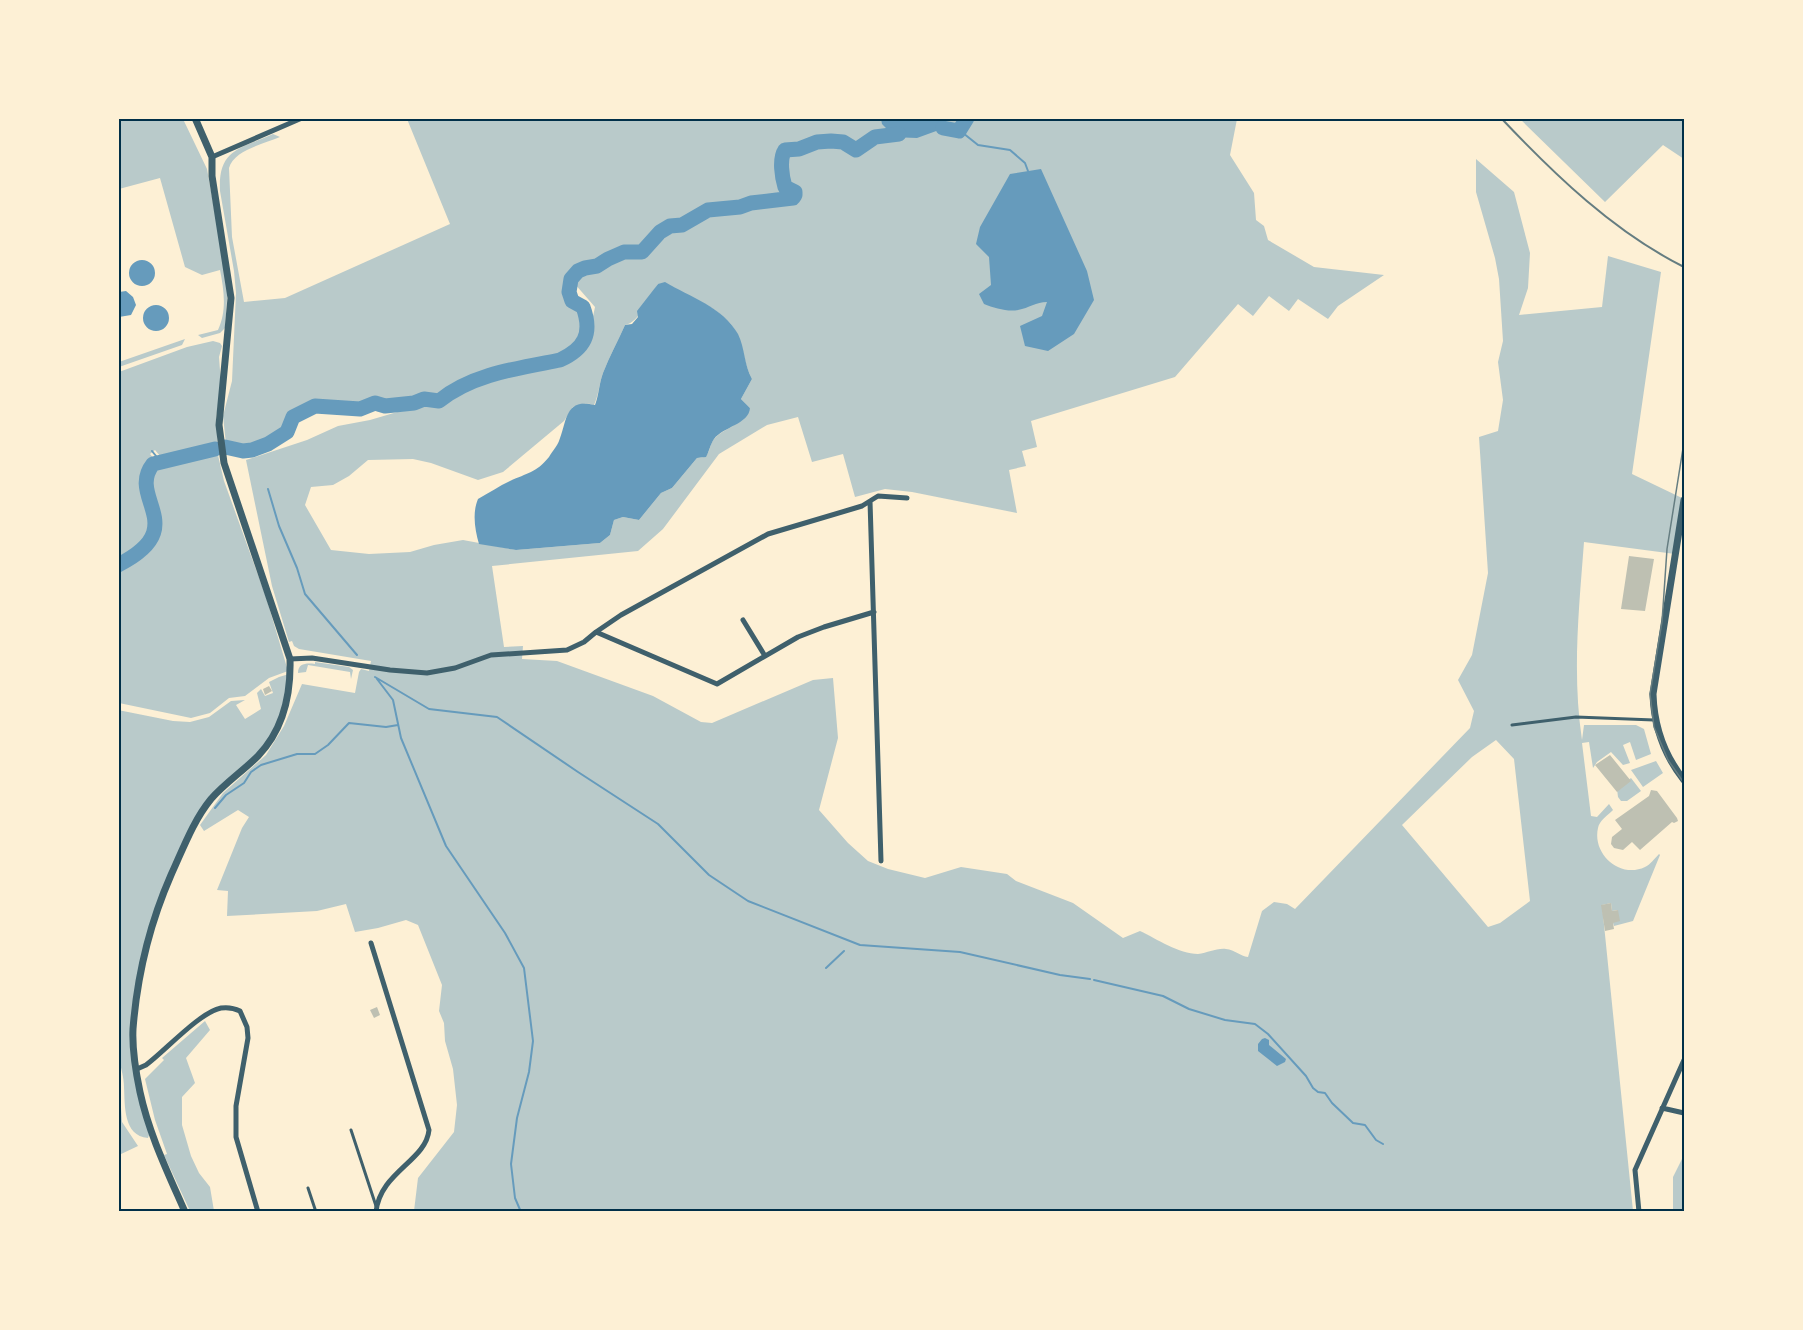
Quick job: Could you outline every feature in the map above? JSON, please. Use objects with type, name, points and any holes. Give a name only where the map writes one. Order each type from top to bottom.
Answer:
[{"type":"street","points":[[185,1212],[153,1136],[143,1102],[133,1042],[147,946],[161,898],[200,814],[212,798],[263,751],[286,706],[291,685],[290,659],[224,463],[219,425],[231,298],[212,176],[212,158],[195,118]]},
{"type":"street","points":[[212,158],[302,118]]},
{"type":"street","points":[[290,659],[312,658],[390,670],[439,672],[491,655],[567,650],[584,642],[645,602],[762,537],[862,506],[878,496],[907,498]]},
{"type":"street","points":[[1684,500],[1653,694],[1654,720],[1667,754],[1684,780]]},
{"type":"street","points":[[870,501],[881,861]]},
{"type":"street","points":[[596,632],[717,684],[798,637],[874,612]]},
{"type":"street","points":[[743,620],[765,657]]},
{"type":"street","points":[[371,942],[429,1130],[425,1143],[386,1184],[376,1210]]},
{"type":"street","points":[[137,1069],[159,1055],[202,1017],[223,1007],[240,1011],[248,1028],[248,1038],[236,1106],[236,1137],[258,1212]]},
{"type":"street","points":[[1639,1212],[1635,1170],[1684,1060]]},
{"type":"street","points":[[1662,1108],[1684,1113]]},
{"type":"lane","points":[[1512,725],[1576,717],[1654,720]]},
{"type":"lane","points":[[351,1130],[376,1210]]},
{"type":"lane","points":[[308,1188],[316,1212]]},
{"type":"shaded area","points":[[119,119],[183,119],[207,169],[228,286],[225,328],[220,333],[202,338],[198,335],[218,330],[221,323],[224,300],[220,270],[202,275],[185,267],[160,178],[119,189]]},
{"type":"shaded area","points":[[407,119],[1237,119],[1230,155],[1254,193],[1256,220],[1264,226],[1268,240],[1314,267],[1384,275],[1338,306],[1328,319],[1298,299],[1289,311],[1269,296],[1253,316],[1238,304],[1175,377],[1031,421],[1037,447],[1022,451],[1026,466],[1009,470],[1017,513],[912,492],[885,489],[855,497],[843,454],[812,462],[798,417],[767,425],[719,454],[663,529],[638,551],[492,566],[504,647],[523,646],[522,659],[557,661],[653,696],[701,722],[712,723],[813,680],[833,678],[838,738],[819,810],[848,843],[868,861],[888,869],[925,878],[961,867],[1007,874],[1016,881],[1073,903],[1123,938],[1140,931],[1176,949],[1191,953],[1226,949],[1248,957],[1262,911],[1274,902],[1287,904],[1295,909],[1470,728],[1474,711],[1458,680],[1472,655],[1488,573],[1479,437],[1498,431],[1503,400],[1498,362],[1503,341],[1499,279],[1476,192],[1476,159],[1514,192],[1530,253],[1528,288],[1519,315],[1602,307],[1608,256],[1661,272],[1632,474],[1682,498],[1675,554],[1584,542],[1577,641],[1577,691],[1582,740],[1584,725],[1636,725],[1644,729],[1651,754],[1636,760],[1630,742],[1623,745],[1630,763],[1623,765],[1611,752],[1597,762],[1593,768],[1589,742],[1582,743],[1591,816],[1597,817],[1609,804],[1613,810],[1598,828],[1599,847],[1604,855],[1618,867],[1636,870],[1647,866],[1660,855],[1633,921],[1614,926],[1618,910],[1612,911],[1611,903],[1602,905],[1633,1211],[414,1211],[418,1178],[454,1132],[457,1105],[453,1069],[445,1041],[444,1023],[439,1011],[442,985],[418,925],[406,920],[355,932],[346,904],[317,911],[227,916],[228,891],[217,890],[242,828],[249,817],[238,810],[204,831],[200,825],[223,793],[266,755],[284,726],[302,684],[355,693],[359,672],[361,669],[369,671],[371,661],[299,649],[292,641],[289,642],[272,586],[246,460],[307,440],[338,426],[370,420],[455,395],[491,381],[550,367],[586,350],[595,307],[567,275],[563,285],[564,294],[569,302],[579,308],[582,321],[582,340],[568,353],[494,371],[464,383],[437,398],[418,398],[386,404],[374,401],[356,407],[317,403],[299,410],[289,419],[284,431],[260,445],[243,448],[226,444],[223,416],[232,381],[236,293],[220,191],[220,177],[227,158],[233,152],[273,134],[280,137],[243,152],[229,168],[232,237],[244,302],[285,298],[450,224]],"holes":[[[658,284],[714,309],[731,325],[739,339],[752,379],[741,399],[750,408],[737,423],[714,439],[707,455],[697,458],[672,488],[661,493],[639,520],[623,517],[614,520],[610,535],[600,543],[516,550],[463,540],[410,552],[369,554],[331,550],[305,505],[311,487],[333,485],[349,476],[368,460],[413,459],[478,480],[503,472],[564,421],[573,407],[586,403],[594,405],[603,373],[625,325],[640,314]],[[1496,740],[1514,759],[1530,901],[1500,923],[1488,927],[1402,825],[1472,757]]]},
{"type":"shaded area","points":[[1520,119],[1684,119],[1684,159],[1663,145],[1605,202]]},
{"type":"shaded area","points":[[185,339],[182,345],[119,367],[119,362]]},
{"type":"shaded area","points":[[213,341],[222,346],[219,357],[221,384],[216,419],[218,445],[164,457],[155,450],[150,454],[155,460],[147,467],[143,475],[151,521],[150,533],[141,549],[119,562],[119,372],[187,347]]},
{"type":"shaded area","points":[[217,451],[224,481],[266,597],[288,671],[269,678],[245,696],[229,698],[210,713],[191,718],[119,703],[119,570],[142,555],[154,540],[159,526],[150,478],[157,467]]},
{"type":"shaded area","points":[[315,662],[349,667],[353,670],[351,679],[350,672],[308,665],[306,672],[298,673],[301,665],[315,664]]},
{"type":"shaded area","points":[[289,674],[285,705],[266,745],[211,796],[160,897],[131,1029],[149,1135],[148,1138],[140,1136],[134,1132],[127,1118],[124,1080],[119,1059],[118,710],[173,721],[190,722],[209,717],[231,701],[245,700],[236,705],[245,719],[261,709],[257,693],[261,689],[265,696],[273,693],[269,682]]},
{"type":"shaded area","points":[[1656,761],[1663,773],[1643,787],[1631,770]]},
{"type":"shaded area","points":[[1631,778],[1641,791],[1627,801],[1621,801],[1617,789]]},
{"type":"shaded area","points":[[205,1021],[210,1030],[186,1058],[195,1083],[182,1097],[182,1125],[191,1156],[199,1173],[210,1187],[214,1211],[190,1211],[164,1155],[167,1154],[155,1120],[145,1079],[164,1060],[162,1058]]},
{"type":"shaded area","points":[[119,1079],[122,1122],[138,1146],[119,1155]]},
{"type":"shaded area","points":[[1684,1155],[1684,1211],[1673,1211],[1673,1177]]},
{"type":"water","points":[[881,119],[936,119],[962,128],[964,132],[960,134],[939,130],[917,138],[891,137],[882,143],[881,132],[888,130],[882,124]]},
{"type":"water","points":[[1041,169],[1087,271],[1094,300],[1074,334],[1048,351],[1025,346],[1020,326],[1042,316],[1047,302],[1014,310],[984,304],[979,294],[991,285],[989,257],[976,244],[980,227],[1010,174]]},
{"type":"water","points":[[142,260],[151,264],[155,273],[151,282],[142,286],[133,282],[129,273],[133,264]]},
{"type":"water","points":[[665,282],[715,310],[732,325],[738,334],[752,379],[741,399],[750,408],[749,413],[741,422],[718,435],[706,457],[697,458],[672,488],[661,493],[639,520],[623,517],[614,520],[610,535],[600,543],[516,550],[479,544],[475,522],[478,499],[540,466],[557,445],[569,412],[578,404],[595,405],[603,373],[625,325],[632,324],[638,317],[637,311],[658,284]]},
{"type":"water","points":[[126,291],[133,297],[136,305],[131,315],[119,317],[119,292]]},
{"type":"water","points":[[156,305],[165,309],[169,318],[165,327],[156,331],[147,327],[143,318],[147,309]]},
{"type":"water","points":[[1265,1038],[1269,1040],[1269,1045],[1286,1059],[1285,1062],[1277,1066],[1258,1051],[1258,1044]]},
{"type":"building","points":[[1629,556],[1654,559],[1645,611],[1621,609]]},
{"type":"building","points":[[269,686],[272,691],[265,695],[263,689]]},
{"type":"building","points":[[1610,755],[1631,781],[1617,792],[1595,765]]},
{"type":"building","points":[[1651,790],[1657,791],[1678,821],[1672,822],[1640,850],[1632,842],[1623,850],[1614,848],[1611,844],[1612,837],[1622,829],[1615,820],[1649,796]]},
{"type":"building","points":[[1611,903],[1612,911],[1618,910],[1620,921],[1613,923],[1614,929],[1605,931],[1601,905]]},
{"type":"building","points":[[377,1007],[380,1015],[374,1018],[370,1010]]},
{"type":"waterway","points":[[943,128],[959,131],[967,118]]},
{"type":"waterway","points":[[963,133],[978,145],[1010,150],[1025,163],[1028,171]]},
{"type":"waterway","points":[[225,447],[243,451],[268,444],[287,432],[293,417],[315,406],[360,409],[375,403],[385,406],[414,403],[424,399],[439,401],[466,384],[481,378],[512,369],[560,360],[580,346],[586,333],[587,325],[583,307],[572,301],[569,292],[571,279],[578,271],[597,266],[624,252],[642,252],[660,232],[670,226],[682,225],[708,210],[793,198],[795,192],[785,187],[783,178],[782,163],[785,150],[831,141],[843,142],[856,150],[875,137],[899,134]]},
{"type":"waterway","points":[[118,565],[140,551],[151,538],[155,525],[147,489],[147,477],[153,464],[215,449]]},
{"type":"waterway","points":[[152,451],[160,461]]},
{"type":"waterway","points":[[268,489],[279,526],[297,568],[305,594],[357,655]]},
{"type":"waterway","points":[[375,677],[429,709],[497,717],[658,824],[709,875],[748,901],[860,945],[960,952],[1060,975],[1090,979]]},
{"type":"waterway","points":[[377,679],[393,700],[401,738],[446,846],[505,933],[524,968],[533,1041],[529,1072],[517,1118],[511,1164],[515,1198],[521,1212]]},
{"type":"waterway","points":[[215,808],[226,795],[244,783],[251,772],[261,765],[297,754],[315,754],[328,745],[349,723],[386,727],[398,725]]},
{"type":"waterway","points":[[826,968],[844,951]]},
{"type":"waterway","points":[[1094,980],[1163,996],[1189,1009],[1225,1020],[1255,1024],[1268,1034],[1306,1076],[1313,1088],[1325,1093],[1353,1123],[1365,1125],[1376,1140],[1383,1144]]},
{"type":"tram line","points":[[1684,442],[1667,549],[1662,622],[1650,694],[1654,727],[1668,760],[1684,783]]},
{"type":"railway","points":[[1501,118],[1586,201],[1633,237],[1684,267]]}]
